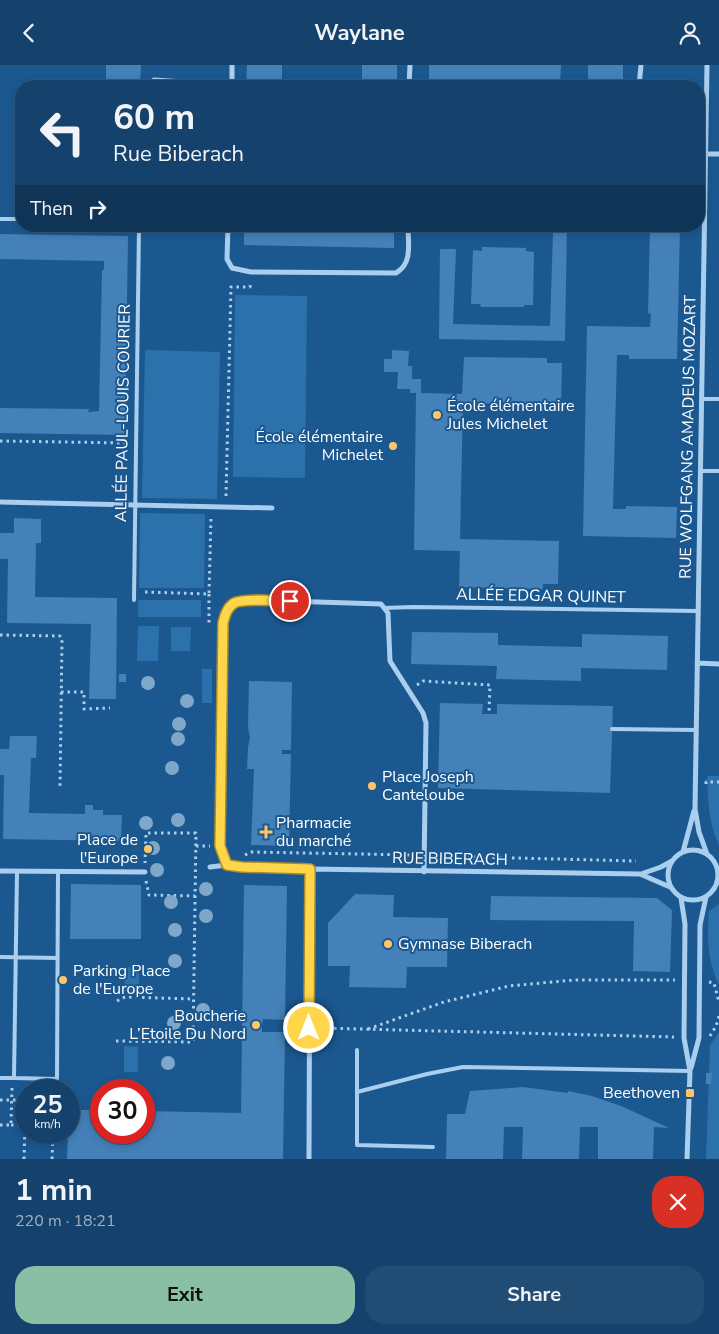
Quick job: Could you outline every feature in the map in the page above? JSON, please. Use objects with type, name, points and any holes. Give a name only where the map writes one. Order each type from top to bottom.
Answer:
[{"type":"street","points":[[232,65],[232,80]]},
{"type":"street","points":[[410,65],[410,80]]},
{"type":"street","points":[[639,80],[640,65]]},
{"type":"street","name":"RUE WOLFGANG AMADEUS MOZART","points":[[705,154],[707,65]]},
{"type":"street","points":[[705,154],[719,154]]},
{"type":"street","points":[[228,232],[227,259],[232,268],[251,272],[396,273],[408,261],[408,232]]},
{"type":"street","name":"RUE WOLFGANG AMADEUS MOZART","points":[[695,809],[704,232]]},
{"type":"street","points":[[0,502],[272,508]]},
{"type":"street","points":[[227,865],[220,846],[223,623],[225,612],[235,603],[253,600],[381,604],[388,613],[390,661],[424,713],[426,723],[424,872]]},
{"type":"street","points":[[697,663],[719,663]]},
{"type":"street","points":[[683,852],[695,809]]},
{"type":"street","points":[[672,861],[667,874],[670,887],[681,898],[693,901],[706,897],[712,892],[717,884],[717,868],[707,854],[699,832],[695,809]]},
{"type":"street","points":[[640,874],[661,867],[683,852],[695,850],[707,854]]},
{"type":"street","name":"RUE BIBERACH","points":[[210,867],[227,865],[424,872],[640,874],[670,887]]},
{"type":"street","points":[[309,1159],[310,869]]},
{"type":"street","points":[[0,871],[145,872]]},
{"type":"street","points":[[687,1159],[690,1071],[698,1038],[700,925],[706,897]]},
{"type":"street","points":[[681,898],[685,923],[684,1037],[690,1071]]},
{"type":"lane","points":[[0,219],[15,219]]},
{"type":"lane","name":"ALLÉE PAUL-LOUIS COURIER","points":[[134,599],[139,232]]},
{"type":"lane","points":[[702,399],[719,399]]},
{"type":"lane","points":[[700,471],[719,471]]},
{"type":"lane","name":"ALLÉE EDGAR QUINET","points":[[384,608],[698,611]]},
{"type":"lane","points":[[612,729],[696,730]]},
{"type":"lane","points":[[13,1078],[18,872]]},
{"type":"lane","points":[[0,1078],[57,1079],[58,872]]},
{"type":"lane","points":[[0,957],[57,958]]},
{"type":"lane","points":[[357,1050],[357,1145],[433,1147]]},
{"type":"lane","points":[[357,1092],[462,1067],[690,1071]]},
{"type":"path","points":[[225,507],[231,287],[250,287],[251,272]]},
{"type":"path","points":[[0,441],[135,443]]},
{"type":"path","points":[[211,507],[209,623],[223,623]]},
{"type":"path","points":[[134,592],[210,594]]},
{"type":"path","points":[[0,635],[60,636],[63,646],[60,789]]},
{"type":"path","points":[[408,690],[424,681],[490,685],[489,714]]},
{"type":"path","points":[[61,692],[84,692],[84,709],[110,708]]},
{"type":"path","points":[[116,1041],[193,1043],[196,833],[146,833],[145,872],[149,895],[195,896]]},
{"type":"path","points":[[227,865],[251,852],[425,855],[640,861],[640,874]]},
{"type":"path","points":[[367,1029],[444,1002],[509,986],[574,980],[685,980]]},
{"type":"path","points":[[117,1001],[125,997],[194,999]]},
{"type":"path","points":[[309,1028],[684,1037]]},
{"type":"path","points":[[11,1125],[13,1078]]},
{"type":"path","points":[[0,1100],[12,1100]]},
{"type":"path","points":[[0,1125],[15,1125]]},
{"type":"path","points":[[24,1159],[25,1144]]},
{"type":"path","points":[[52,1144],[52,1159]]},
{"type":"shaded area","points":[[235,295],[307,296],[305,478],[233,477]]},
{"type":"shaded area","points":[[145,350],[220,352],[217,499],[142,498]]},
{"type":"shaded area","points":[[140,513],[205,514],[204,588],[139,588]]},
{"type":"shaded area","points":[[138,600],[201,600],[201,617],[138,617]]},
{"type":"shaded area","points":[[138,626],[159,626],[158,661],[137,661]]},
{"type":"shaded area","points":[[171,627],[191,627],[190,651],[171,651]]},
{"type":"shaded area","points":[[202,669],[212,669],[212,703],[202,703]]},
{"type":"shaded area","points":[[707,776],[719,776],[719,845],[715,836],[708,802]]},
{"type":"shaded area","points":[[719,904],[719,986],[710,958],[708,932],[709,911]]},
{"type":"shaded area","points":[[125,967],[139,967],[139,992],[125,992]]},
{"type":"shaded area","points":[[719,1032],[719,1159],[706,1159],[710,1045]]},
{"type":"shaded area","points":[[124,1046],[138,1047],[138,1072],[124,1072]]},
{"type":"building","points":[[106,65],[141,65],[140,80],[106,80]]},
{"type":"building","points":[[247,65],[282,65],[282,80],[246,80]]},
{"type":"building","points":[[362,65],[397,65],[397,80],[362,80]]},
{"type":"building","points":[[429,65],[561,65],[560,80],[429,80]]},
{"type":"building","points":[[588,65],[623,65],[623,80],[588,80]]},
{"type":"building","points":[[244,232],[394,232],[394,248],[244,245]]},
{"type":"building","points":[[497,232],[567,232],[565,341],[439,339],[440,249],[456,249],[453,324],[550,326],[553,233]]},
{"type":"building","points":[[650,232],[680,232],[677,359],[629,359],[629,355],[617,355],[613,509],[626,509],[626,506],[677,507],[676,538],[583,536],[587,326],[650,327],[651,314],[648,313]]},
{"type":"building","points":[[0,234],[128,236],[125,435],[0,433],[0,408],[89,409],[88,412],[99,411],[102,270],[104,270],[104,261],[0,259]]},
{"type":"building","points":[[482,247],[526,248],[526,251],[534,252],[533,305],[524,305],[524,307],[481,307],[480,304],[471,304],[473,250],[482,251]]},
{"type":"building","points":[[392,350],[409,351],[408,366],[412,366],[412,379],[421,379],[421,393],[462,394],[464,357],[547,358],[547,363],[562,363],[561,405],[463,403],[460,539],[559,541],[558,584],[543,584],[543,589],[459,587],[460,551],[414,550],[416,393],[410,393],[410,389],[397,389],[398,372],[384,372],[384,359],[392,359]]},
{"type":"building","points":[[14,518],[41,519],[41,543],[36,543],[35,597],[117,598],[116,699],[89,699],[91,624],[7,623],[8,559],[0,559],[0,533],[14,533]]},
{"type":"building","points":[[412,632],[498,633],[498,645],[582,647],[582,634],[668,636],[667,670],[581,668],[581,681],[496,679],[497,666],[411,664]]},
{"type":"building","points":[[119,674],[126,674],[126,682],[119,682]]},
{"type":"building","points":[[249,681],[292,682],[291,750],[282,750],[282,754],[291,754],[289,846],[251,845],[254,769],[247,769],[250,738],[248,727]]},
{"type":"building","points":[[440,703],[483,704],[482,714],[497,714],[497,704],[613,706],[610,793],[438,788]]},
{"type":"building","points":[[10,736],[37,736],[36,758],[31,758],[29,813],[85,814],[85,805],[93,805],[93,810],[103,810],[103,815],[122,815],[121,841],[3,839],[4,775],[0,775],[0,749],[9,749]]},
{"type":"building","points":[[71,884],[141,885],[141,939],[70,939]]},
{"type":"building","points":[[244,885],[287,886],[285,1020],[263,1019],[262,1027],[262,1032],[285,1032],[283,1159],[67,1159],[68,1144],[80,1144],[80,1110],[90,1110],[90,1144],[155,1144],[155,1111],[241,1113]]},
{"type":"building","name":"Gymnase Biberach","points":[[355,894],[394,895],[393,917],[448,918],[447,967],[407,967],[406,988],[349,987],[350,966],[328,966],[328,923]]},
{"type":"building","points":[[491,896],[657,898],[672,910],[670,972],[633,971],[634,921],[490,920]]},
{"type":"building","points":[[706,1073],[712,1073],[711,1084],[706,1084]]},
{"type":"building","points":[[523,1087],[568,1093],[568,1091],[592,1096],[621,1106],[669,1128],[654,1127],[653,1159],[598,1159],[598,1127],[580,1127],[579,1159],[522,1159],[523,1127],[504,1127],[503,1159],[446,1159],[447,1114],[465,1114],[470,1091]]},
{"type":"place","name":"École élémentaire Jules Michelet","points":[[437,415]]},
{"type":"place","name":"École élémentaire Michelet","points":[[393,446]]},
{"type":"place","name":"Place Joseph Canteloube","points":[[372,786]]},
{"type":"place","name":"Pharmacie du marché","points":[[266,832]]},
{"type":"place","name":"Place de l'Europe","points":[[148,849]]},
{"type":"place","name":"Gymnase Biberach","points":[[388,944]]},
{"type":"place","name":"Parking Place de l'Europe","points":[[63,980]]},
{"type":"place","name":"Boucherie L’Etoile Du Nord","points":[[256,1025]]},
{"type":"place","name":"Beethoven","points":[[690,1093]]},
{"type":"route","points":[[290,601],[253,600],[235,603],[225,612],[223,623],[220,846],[227,865],[310,869],[309,1028]]}]
